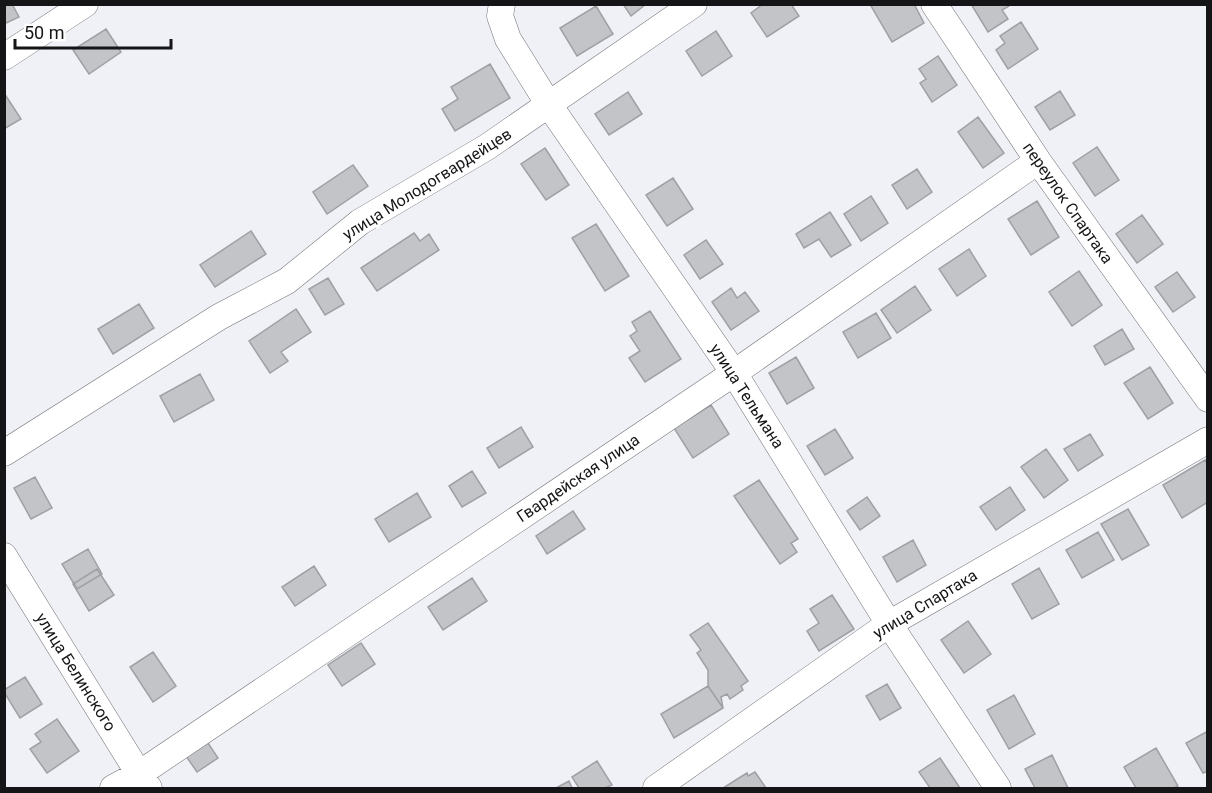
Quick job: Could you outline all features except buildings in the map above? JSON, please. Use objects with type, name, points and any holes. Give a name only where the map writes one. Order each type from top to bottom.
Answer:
[{"type":"street","points":[[4,57],[85,4]]},
{"type":"street","name":"улица Тельмана","points":[[502,4],[500,16],[508,39],[549,105],[734,373],[889,624],[998,789]]},
{"type":"street","name":"улица Молодогвардейцев","points":[[4,453],[219,317],[287,281],[360,222],[487,147],[694,4]]},
{"type":"street","name":"переулок Спартака","points":[[934,4],[1038,161],[1208,399]]},
{"type":"street","name":"Гвардейская улица","points":[[113,789],[144,781],[1038,161]]},
{"type":"street","name":"улица Спартака","points":[[656,789],[889,624],[1208,440]]},
{"type":"street","name":"улица Белинского","points":[[4,556],[144,781]]}]
